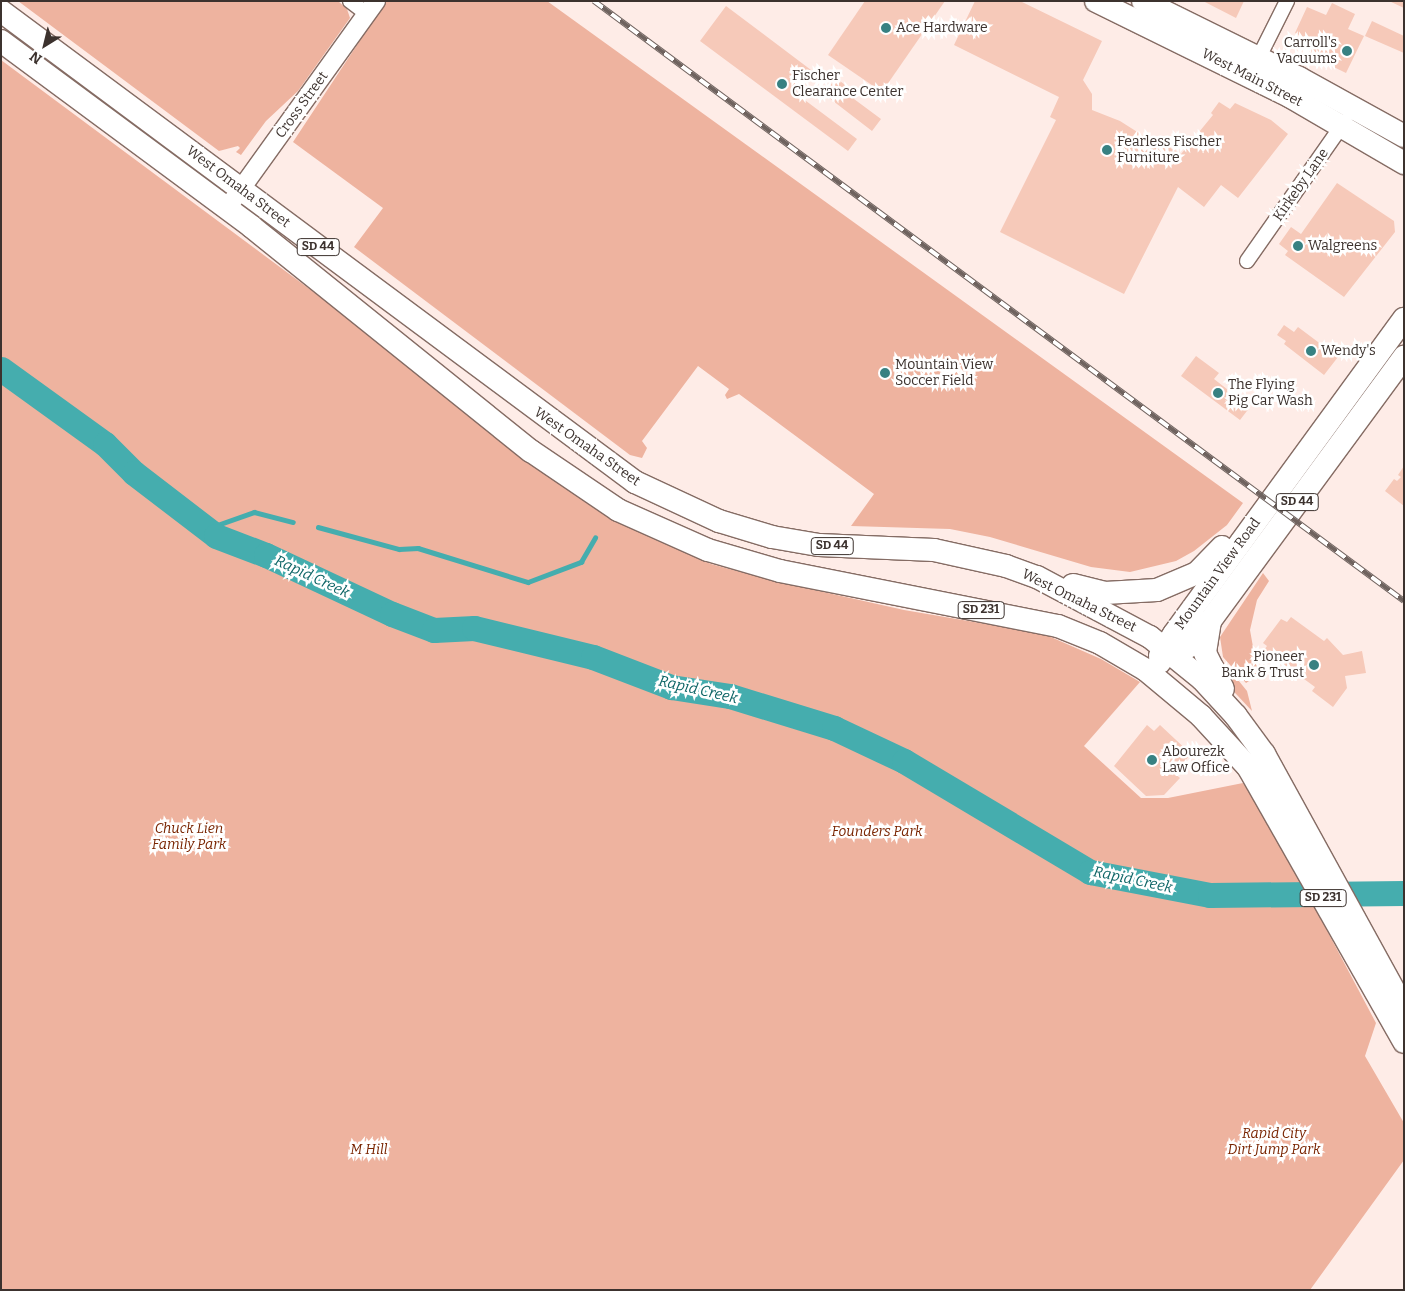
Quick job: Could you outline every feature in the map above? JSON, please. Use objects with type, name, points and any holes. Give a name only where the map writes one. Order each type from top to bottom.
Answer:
[{"type":"main road","name":"West Main Street","points":[[1096,1],[1254,67]]},
{"type":"main road","name":"West Main Street","points":[[1143,1],[1254,67],[1348,116],[1404,136]]},
{"type":"main road","name":"West Omaha Street","points":[[1,12],[635,482],[718,521],[772,537],[819,545],[934,550],[1006,566],[1037,577],[1135,628],[1172,651],[1221,699],[1264,754],[1288,817],[1374,971],[1404,1009]]},
{"type":"main road","name":"West Omaha Street","points":[[1,41],[227,208],[523,445],[618,510],[708,550],[780,571],[839,581],[1058,626],[1114,651],[1170,688],[1248,767],[1288,817]]},
{"type":"main road","name":"West Main Street","points":[[1348,116],[1404,163]]},
{"type":"main road","name":"Mountain View Road","points":[[1172,651],[1344,401],[1404,319]]},
{"type":"main road","name":"Mountain View Road","points":[[1172,651],[1210,621],[1404,357]]},
{"type":"main road","name":"SD 44","points":[[1037,577],[1106,593],[1132,594],[1157,590],[1188,578],[1206,566],[1294,450],[1344,401]]},
{"type":"main road","points":[[839,581],[1013,600],[1090,624],[1145,654],[1172,651]]},
{"type":"main road","points":[[1210,621],[1205,648],[1209,666],[1222,688],[1266,742],[1264,754]]},
{"type":"main road","points":[[1170,688],[1161,670],[1172,651]]},
{"type":"main road","name":"SD 231","points":[[1374,971],[1404,1042]]},
{"type":"street","points":[[350,1],[372,8]]},
{"type":"street","points":[[1254,67],[1287,1]]},
{"type":"street","name":"Cross Street","points":[[227,208],[372,8]]},
{"type":"street","name":"Kirkeby Lane","points":[[1247,261],[1348,116]]},
{"type":"green space","points":[[18,1],[338,1],[347,9],[350,18],[298,91],[266,121],[241,155],[236,152],[240,148],[238,146],[219,151]]},
{"type":"green space","points":[[386,1],[547,1],[1243,503],[1227,525],[1194,551],[1176,561],[1130,572],[1091,567],[990,537],[950,529],[851,526],[874,494],[739,394],[727,399],[725,395],[729,389],[698,366],[642,441],[647,448],[642,458],[630,455],[354,247],[383,208],[293,142]]},
{"type":"green space","points":[[1,60],[591,498],[649,537],[711,564],[770,580],[904,610],[1044,634],[1101,659],[1140,682],[1084,746],[1141,798],[1168,798],[1243,783],[1278,838],[1376,1023],[1365,1056],[1404,1123],[1404,1160],[1310,1290],[1,1290]]},
{"type":"green space","points":[[1263,573],[1269,581],[1257,600],[1250,630],[1258,675],[1246,683],[1223,657],[1220,637]]},
{"type":"green space","points":[[1217,654],[1247,691],[1252,711],[1222,679]]},
{"type":"building","name":"Ace Hardware","points":[[865,1],[945,1],[882,92],[828,55]]},
{"type":"building","name":"Fearless Fischer Furniture","points":[[975,1],[1020,1],[1102,41],[1083,80],[1092,94],[1092,110],[1120,121],[1153,142],[1158,140],[1181,154],[1213,115],[1211,113],[1219,102],[1230,109],[1235,103],[1271,120],[1288,134],[1238,198],[1221,185],[1204,207],[1178,187],[1124,294],[1000,232],[1056,120],[1050,117],[1059,97],[954,45]]},
{"type":"building","points":[[1203,1],[1244,1],[1236,18]]},
{"type":"building","points":[[1389,1],[1404,1],[1404,8]]},
{"type":"building","points":[[1332,3],[1355,14],[1348,29],[1364,36],[1346,73],[1307,54],[1313,42],[1295,33],[1307,7],[1326,15]]},
{"type":"building","name":"Fischer Clearance Center","points":[[726,6],[815,73],[798,95],[857,139],[848,151],[700,41]]},
{"type":"building","points":[[1372,21],[1404,36],[1404,53],[1365,36]]},
{"type":"building","points":[[836,78],[857,94],[854,99],[881,119],[872,131],[824,94]]},
{"type":"building","name":"Walgreens","points":[[1337,183],[1394,221],[1395,232],[1344,297],[1285,255],[1288,251],[1279,244],[1291,227],[1301,234]]},
{"type":"building","name":"Wendy's","points":[[1284,325],[1294,332],[1298,327],[1338,357],[1324,375],[1284,344],[1286,341],[1277,335]]},
{"type":"building","name":"The Flying Pig Car Wash","points":[[1196,356],[1219,373],[1214,379],[1250,407],[1240,420],[1181,376]]},
{"type":"building","points":[[1404,466],[1404,506],[1385,491],[1394,479],[1397,481],[1401,477],[1398,475]]},
{"type":"building","name":"Pioneer Bank & Trust","points":[[1291,617],[1324,641],[1327,638],[1343,655],[1362,651],[1366,673],[1345,676],[1347,688],[1333,707],[1312,691],[1315,687],[1264,650],[1267,646],[1263,643],[1281,619],[1287,622]]},
{"type":"building","name":"Abourezk Law Office","points":[[1147,725],[1154,731],[1160,725],[1191,754],[1174,773],[1180,778],[1164,795],[1146,796],[1114,766]]},
{"type":"waterway","name":"Rapid Creek","points":[[1,369],[105,444],[134,473],[216,536],[266,555],[392,614],[434,630],[474,628],[593,657],[671,687],[730,696],[834,728],[904,761],[1090,872],[1210,895],[1404,893]]},
{"type":"waterway","points":[[206,529],[254,512],[293,522]]},
{"type":"waterway","points":[[318,527],[399,549],[418,548],[528,582],[581,562],[595,538]]},
{"type":"railway","points":[[594,1],[1404,601]]},
{"type":"place","name":"Ace Hardware","points":[[886,28]]},
{"type":"place","name":"Carroll's Vacuums","points":[[1347,51]]},
{"type":"place","name":"Fischer Clearance Center","points":[[782,84]]},
{"type":"place","name":"Fearless Fischer Furniture","points":[[1107,150]]},
{"type":"place","name":"Walgreens","points":[[1298,246]]},
{"type":"place","name":"Wendy's","points":[[1311,351]]},
{"type":"place","name":"Mountain View Soccer Field","points":[[885,373]]},
{"type":"place","name":"The Flying Pig Car Wash","points":[[1218,393]]},
{"type":"place","name":"Pioneer Bank & Trust","points":[[1314,665]]},
{"type":"place","name":"Abourezk Law Office","points":[[1152,760]]},
{"type":"park label","name":"Founders Park","points":[[877,832]]},
{"type":"park label","name":"Chuck Lien Family Park","points":[[189,838]]},
{"type":"park label","name":"Rapid City Dirt Jump Park","points":[[1274,1142]]},
{"type":"park label","name":"M Hill","points":[[369,1150]]}]
